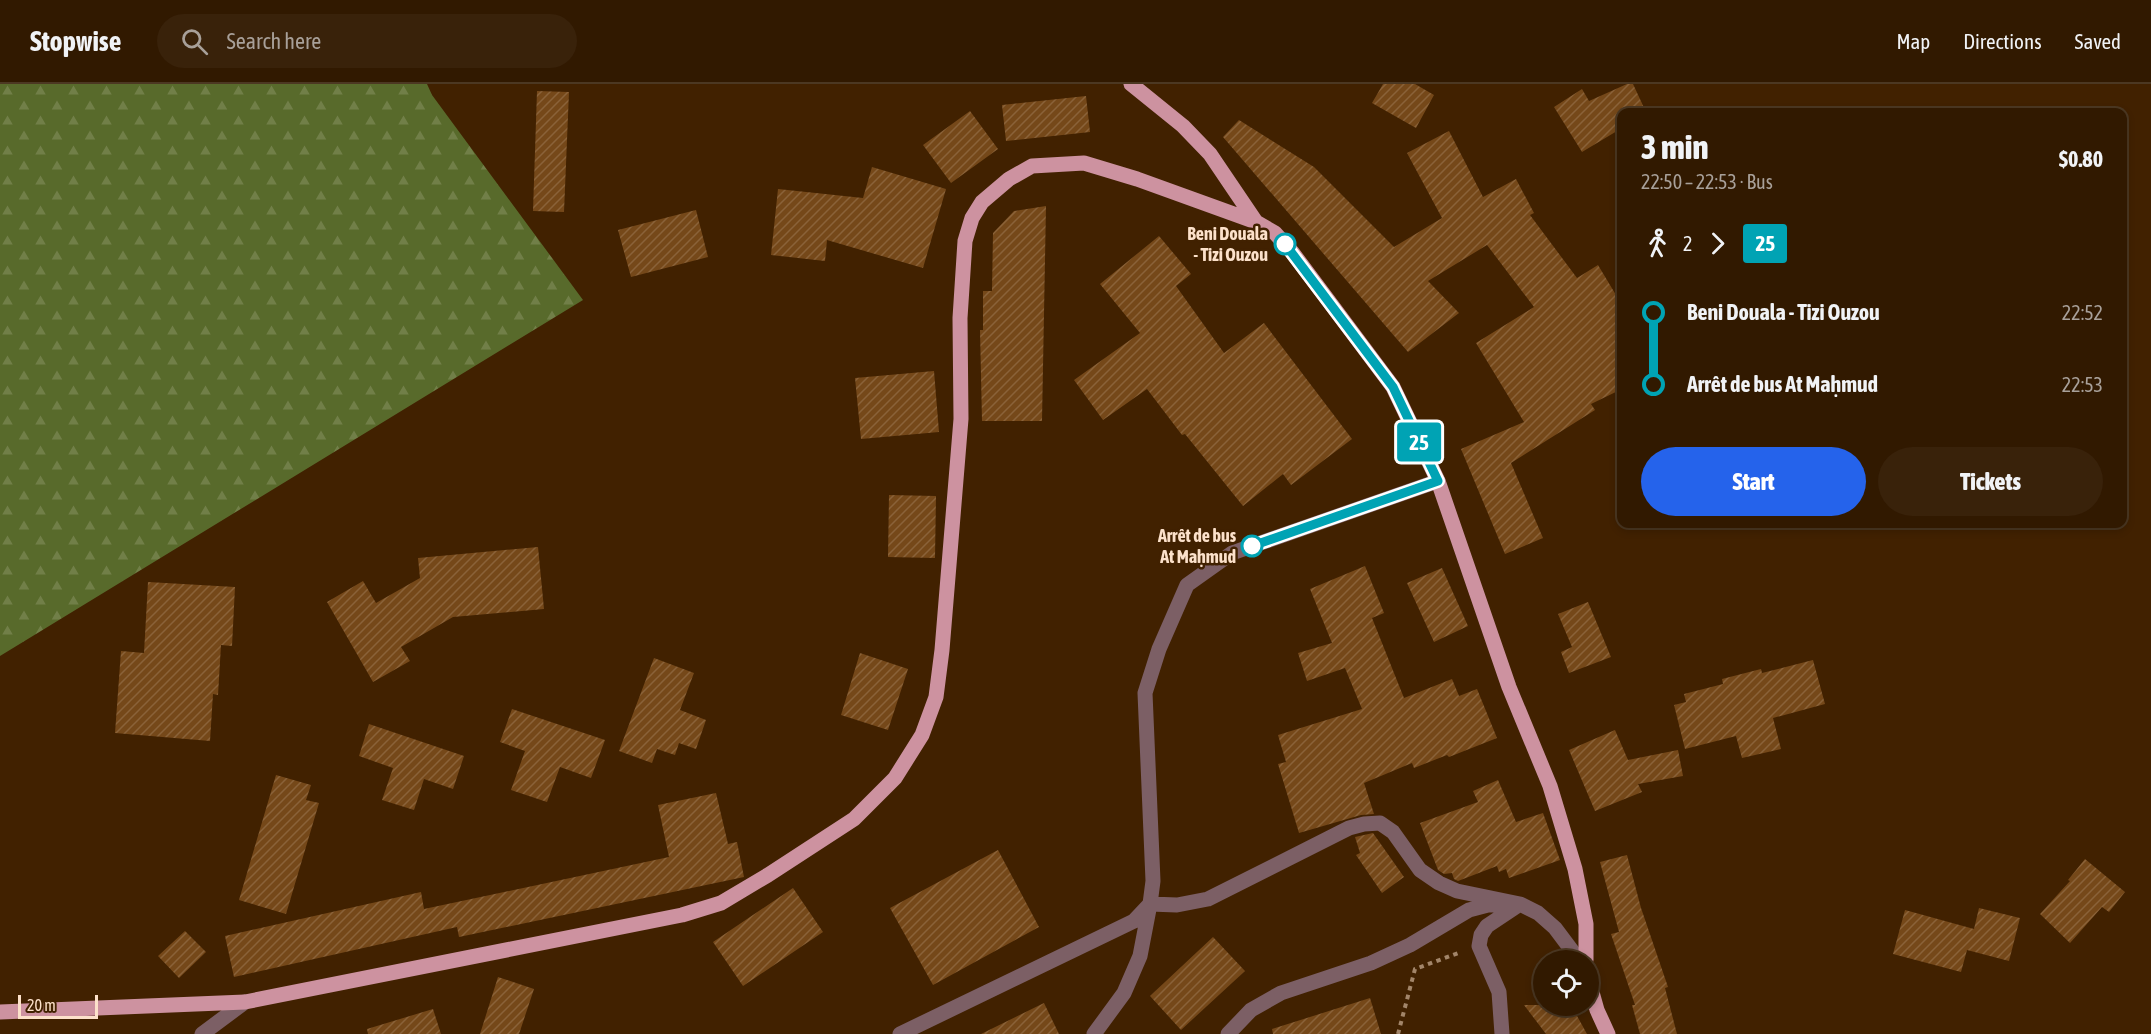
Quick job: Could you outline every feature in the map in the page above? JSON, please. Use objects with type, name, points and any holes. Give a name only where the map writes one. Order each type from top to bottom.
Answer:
[{"type":"main road","points":[[1131,84],[1183,126],[1210,154],[1256,222]]},
{"type":"main road","points":[[0,1012],[245,1002],[682,915],[721,903],[854,819],[895,778],[922,735],[936,697],[961,419],[960,318],[966,241],[972,218],[982,202],[1009,179],[1032,166],[1084,163],[1137,179],[1256,222],[1275,233],[1292,252],[1393,387],[1438,481],[1509,687],[1550,786],[1575,869],[1586,924],[1586,950]]},
{"type":"main road","points":[[1599,1014],[1608,1034]]},
{"type":"street","points":[[1094,1034],[1124,993],[1140,956],[1153,881],[1145,693],[1159,649],[1187,585],[1232,553],[1438,481]]},
{"type":"street","points":[[900,1034],[1134,921],[1150,904],[1177,905],[1208,899],[1349,828],[1364,824],[1380,823],[1393,832],[1420,870],[1439,884],[1457,891],[1520,904],[1538,913],[1555,928],[1572,950]]},
{"type":"street","points":[[1502,1034],[1499,993],[1479,946],[1481,935],[1487,926],[1520,904]]},
{"type":"street","points":[[1228,1034],[1251,1010],[1281,993],[1371,963],[1410,945],[1469,910],[1488,905],[1520,904]]},
{"type":"street","points":[[202,1034],[245,1002]]},
{"type":"path","points":[[1398,1034],[1415,969],[1479,946]]},
{"type":"green space","points":[[0,84],[427,84],[432,95],[583,300],[0,656]]},
{"type":"building","points":[[1383,84],[1415,84],[1434,95],[1416,128],[1372,103]]},
{"type":"building","points":[[1627,84],[1633,84],[1644,108],[1617,108],[1617,131],[1582,152],[1554,107],[1582,89],[1589,101]]},
{"type":"building","points":[[537,91],[569,92],[564,212],[533,211]]},
{"type":"building","points":[[1086,96],[1090,132],[1006,141],[1002,105]]},
{"type":"building","points":[[970,111],[998,149],[951,183],[923,145]]},
{"type":"building","points":[[1239,120],[1314,167],[1394,247],[1442,218],[1407,153],[1449,131],[1483,197],[1516,179],[1534,213],[1530,215],[1577,278],[1598,265],[1617,297],[1617,391],[1591,404],[1595,410],[1511,463],[1543,538],[1505,554],[1461,449],[1524,422],[1476,343],[1534,307],[1487,245],[1428,281],[1459,313],[1408,352],[1223,137]]},
{"type":"building","points":[[872,167],[946,189],[923,268],[827,240],[825,261],[771,255],[778,189],[863,198]]},
{"type":"building","points":[[1046,206],[1042,421],[982,421],[980,330],[983,330],[983,291],[992,291],[993,233],[1014,211]]},
{"type":"building","points":[[696,210],[708,257],[631,277],[618,230]]},
{"type":"building","points":[[1159,236],[1191,274],[1176,286],[1224,353],[1264,323],[1352,439],[1291,485],[1283,474],[1243,506],[1185,434],[1182,435],[1147,389],[1103,420],[1074,380],[1140,333],[1100,284]]},
{"type":"building","points":[[934,371],[939,432],[861,439],[855,378]]},
{"type":"building","points":[[889,495],[936,496],[935,558],[888,557]]},
{"type":"building","points":[[538,547],[544,609],[453,617],[401,647],[410,661],[373,682],[327,602],[363,581],[376,603],[420,578],[418,558]]},
{"type":"building","points":[[1365,566],[1384,613],[1372,618],[1404,698],[1452,679],[1459,696],[1477,689],[1497,738],[1414,768],[1412,763],[1364,783],[1374,814],[1361,815],[1299,833],[1278,764],[1286,762],[1278,735],[1362,709],[1345,668],[1307,681],[1298,653],[1332,643],[1310,589]]},
{"type":"building","points":[[1442,568],[1468,626],[1434,642],[1407,583]]},
{"type":"building","points":[[148,582],[235,587],[232,646],[221,645],[218,695],[213,694],[210,741],[115,733],[121,651],[144,653]]},
{"type":"building","points":[[1588,602],[1611,657],[1569,673],[1561,652],[1572,647],[1558,614]]},
{"type":"building","points":[[860,653],[908,669],[888,730],[841,715]]},
{"type":"building","points":[[654,658],[694,673],[680,710],[706,720],[696,749],[679,743],[675,755],[657,749],[652,763],[619,751]]},
{"type":"building","points":[[1813,660],[1825,704],[1773,718],[1781,749],[1742,758],[1736,736],[1685,749],[1674,705],[1686,702],[1684,694],[1723,684],[1722,679],[1761,669],[1762,673]]},
{"type":"building","points":[[512,709],[605,740],[591,778],[560,767],[547,802],[511,790],[525,751],[500,742]]},
{"type":"building","points":[[369,724],[464,756],[453,789],[424,779],[414,810],[382,800],[393,768],[359,756]]},
{"type":"building","points":[[1615,730],[1628,760],[1678,750],[1683,776],[1638,784],[1642,792],[1595,811],[1569,750]]},
{"type":"building","points":[[276,775],[311,785],[306,800],[319,803],[286,914],[239,900]]},
{"type":"building","points":[[1498,780],[1516,822],[1543,813],[1560,860],[1509,878],[1506,869],[1499,872],[1497,866],[1458,881],[1454,879],[1452,873],[1444,874],[1438,870],[1420,823],[1478,802],[1473,791]]},
{"type":"building","points":[[716,793],[728,844],[737,842],[744,877],[459,937],[457,927],[234,977],[225,936],[421,892],[424,909],[669,857],[658,805]]},
{"type":"building","points":[[1373,833],[1404,877],[1382,893],[1356,855],[1360,853],[1355,837]]},
{"type":"building","points":[[998,850],[1039,927],[933,985],[890,908]]},
{"type":"building","points":[[1627,855],[1641,908],[1668,987],[1665,988],[1677,1034],[1640,1034],[1632,1005],[1635,1005],[1611,934],[1619,932],[1600,862]]},
{"type":"building","points":[[2085,859],[2125,892],[2109,912],[2102,907],[2070,943],[2040,914],[2070,881],[2068,880]]},
{"type":"building","points":[[793,888],[823,932],[743,986],[713,942]]},
{"type":"building","points":[[1979,908],[2020,918],[2009,961],[1967,950],[1961,972],[1893,954],[1905,910],[1974,929]]},
{"type":"building","points":[[185,931],[206,952],[179,978],[158,956]]},
{"type":"building","points":[[1213,937],[1245,971],[1181,1030],[1150,996]]},
{"type":"building","points":[[498,977],[534,989],[519,1034],[480,1034]]},
{"type":"building","points":[[1370,998],[1381,1034],[1273,1034],[1272,1029]]},
{"type":"building","points":[[1044,1003],[1059,1034],[981,1034]]},
{"type":"building","points":[[1524,1005],[1533,1005],[1533,1016],[1577,1016],[1587,1034],[1546,1034]]},
{"type":"building","points":[[433,1009],[441,1034],[368,1034],[367,1029]]},
{"type":"bus line","name":"25","points":[[1252,546],[1438,481],[1393,387],[1285,244]]},
{"type":"place","name":"Beni Douala - Tizi Ouzou","points":[[1285,244]]},
{"type":"place","name":"Arrêt de bus At Maḥmud","points":[[1252,546]]}]
